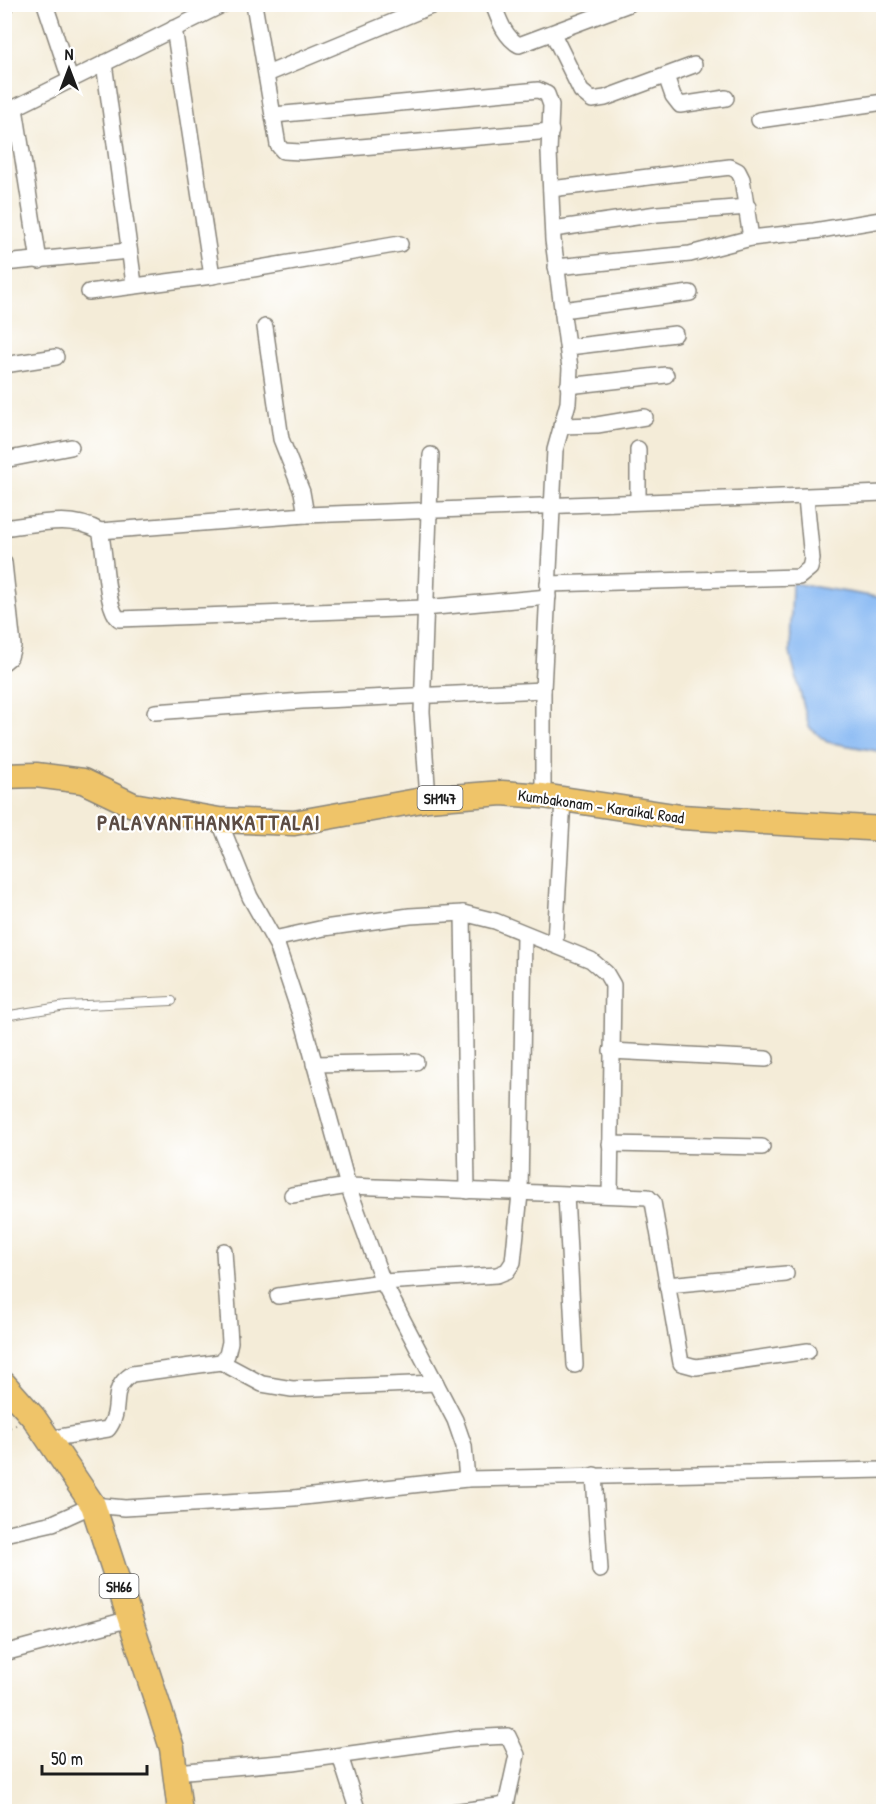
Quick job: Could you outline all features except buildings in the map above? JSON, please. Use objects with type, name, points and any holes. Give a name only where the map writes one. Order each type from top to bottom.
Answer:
[{"type":"main road","name":"Kumbakonam - Karaikal Road","points":[[4,776],[36,775],[83,781],[133,805],[219,820],[294,823],[428,799],[502,793],[553,798],[681,817],[884,830]]},
{"type":"main road","name":"SH66","points":[[4,1384],[48,1439],[93,1505],[172,1748],[180,1812]]},
{"type":"street","points":[[45,4],[70,80]]},
{"type":"street","points":[[39,261],[10,111],[224,4]]},
{"type":"street","points":[[255,4],[278,145],[290,153],[551,131]]},
{"type":"street","points":[[267,74],[436,4]]},
{"type":"street","points":[[493,4],[512,41],[519,45],[629,4]]},
{"type":"street","points":[[174,28],[212,276]]},
{"type":"street","points":[[553,34],[580,91],[592,100],[604,98],[694,65]]},
{"type":"street","points":[[104,63],[134,284]]},
{"type":"street","points":[[666,76],[673,96],[680,105],[726,98]]},
{"type":"street","points":[[274,115],[538,90],[547,94],[551,105],[553,229],[556,267],[569,347],[568,403],[555,450],[543,690],[553,798],[555,943]]},
{"type":"street","points":[[759,120],[884,102]]},
{"type":"street","points":[[551,189],[730,167],[738,171],[742,179],[751,238]]},
{"type":"street","points":[[553,229],[657,214],[748,207]]},
{"type":"street","points":[[556,267],[690,254],[751,238],[881,220]]},
{"type":"street","points":[[89,292],[134,284],[212,276],[400,244]]},
{"type":"street","points":[[4,262],[39,261],[129,250]]},
{"type":"street","points":[[562,310],[690,293]]},
{"type":"street","points":[[265,327],[281,439],[302,492],[306,515]]},
{"type":"street","points":[[569,347],[675,334]]},
{"type":"street","points":[[4,365],[56,357]]},
{"type":"street","points":[[568,386],[666,375]]},
{"type":"street","points":[[561,426],[597,424],[645,417]]},
{"type":"street","points":[[4,460],[71,447]]},
{"type":"street","points":[[638,449],[638,500]]},
{"type":"street","points":[[428,799],[422,694],[431,455]]},
{"type":"street","points":[[4,528],[61,520],[86,523],[100,531],[306,515],[638,500],[806,498],[884,493]]},
{"type":"street","points":[[100,531],[106,551],[109,602],[113,614],[119,619],[424,608],[548,591],[799,577],[810,568],[812,559],[806,498]]},
{"type":"street","points":[[4,563],[13,646],[10,657],[4,662]]},
{"type":"street","points":[[155,712],[422,694],[543,690]]},
{"type":"street","points":[[219,820],[250,897],[274,939],[314,1064],[348,1186],[383,1282],[458,1429],[464,1446],[467,1479]]},
{"type":"street","points":[[274,939],[324,928],[445,912],[495,921],[524,934],[555,943],[591,960],[606,973],[613,985],[610,1195]]},
{"type":"street","points":[[463,914],[467,1191]]},
{"type":"street","points":[[278,1296],[383,1282],[496,1275],[507,1271],[513,1262],[520,1194],[524,934]]},
{"type":"street","points":[[611,1051],[766,1059]]},
{"type":"street","points":[[314,1064],[416,1062]]},
{"type":"street","points":[[610,1144],[762,1147]]},
{"type":"street","points":[[292,1195],[348,1186],[648,1197],[652,1202],[681,1363],[687,1366],[808,1351]]},
{"type":"street","points":[[566,1195],[575,1365]]},
{"type":"street","points":[[221,1362],[230,1342],[224,1251]]},
{"type":"street","points":[[667,1285],[786,1274]]},
{"type":"street","points":[[48,1439],[108,1429],[116,1419],[116,1391],[122,1381],[132,1374],[221,1362],[262,1384],[292,1389],[436,1383]]},
{"type":"street","points":[[4,1534],[53,1523],[93,1505],[125,1508],[294,1498],[467,1479],[884,1470]]},
{"type":"street","points":[[594,1475],[600,1570]]},
{"type":"street","points":[[4,1653],[130,1619]]},
{"type":"street","points":[[175,1772],[340,1756],[467,1737],[508,1736],[517,1755],[506,1805],[452,1812]]},
{"type":"street","points":[[340,1756],[358,1812]]},
{"type":"lane","points":[[4,1016],[66,1006],[172,1001]]},
{"type":"water","points":[[792,583],[883,598],[883,752],[827,742],[809,727],[790,653]]},
{"type":"railway","points":[[4,12],[22,4]]},
{"type":"district","name":"PALAVANTHANKATTALAI","points":[[209,822]]}]
